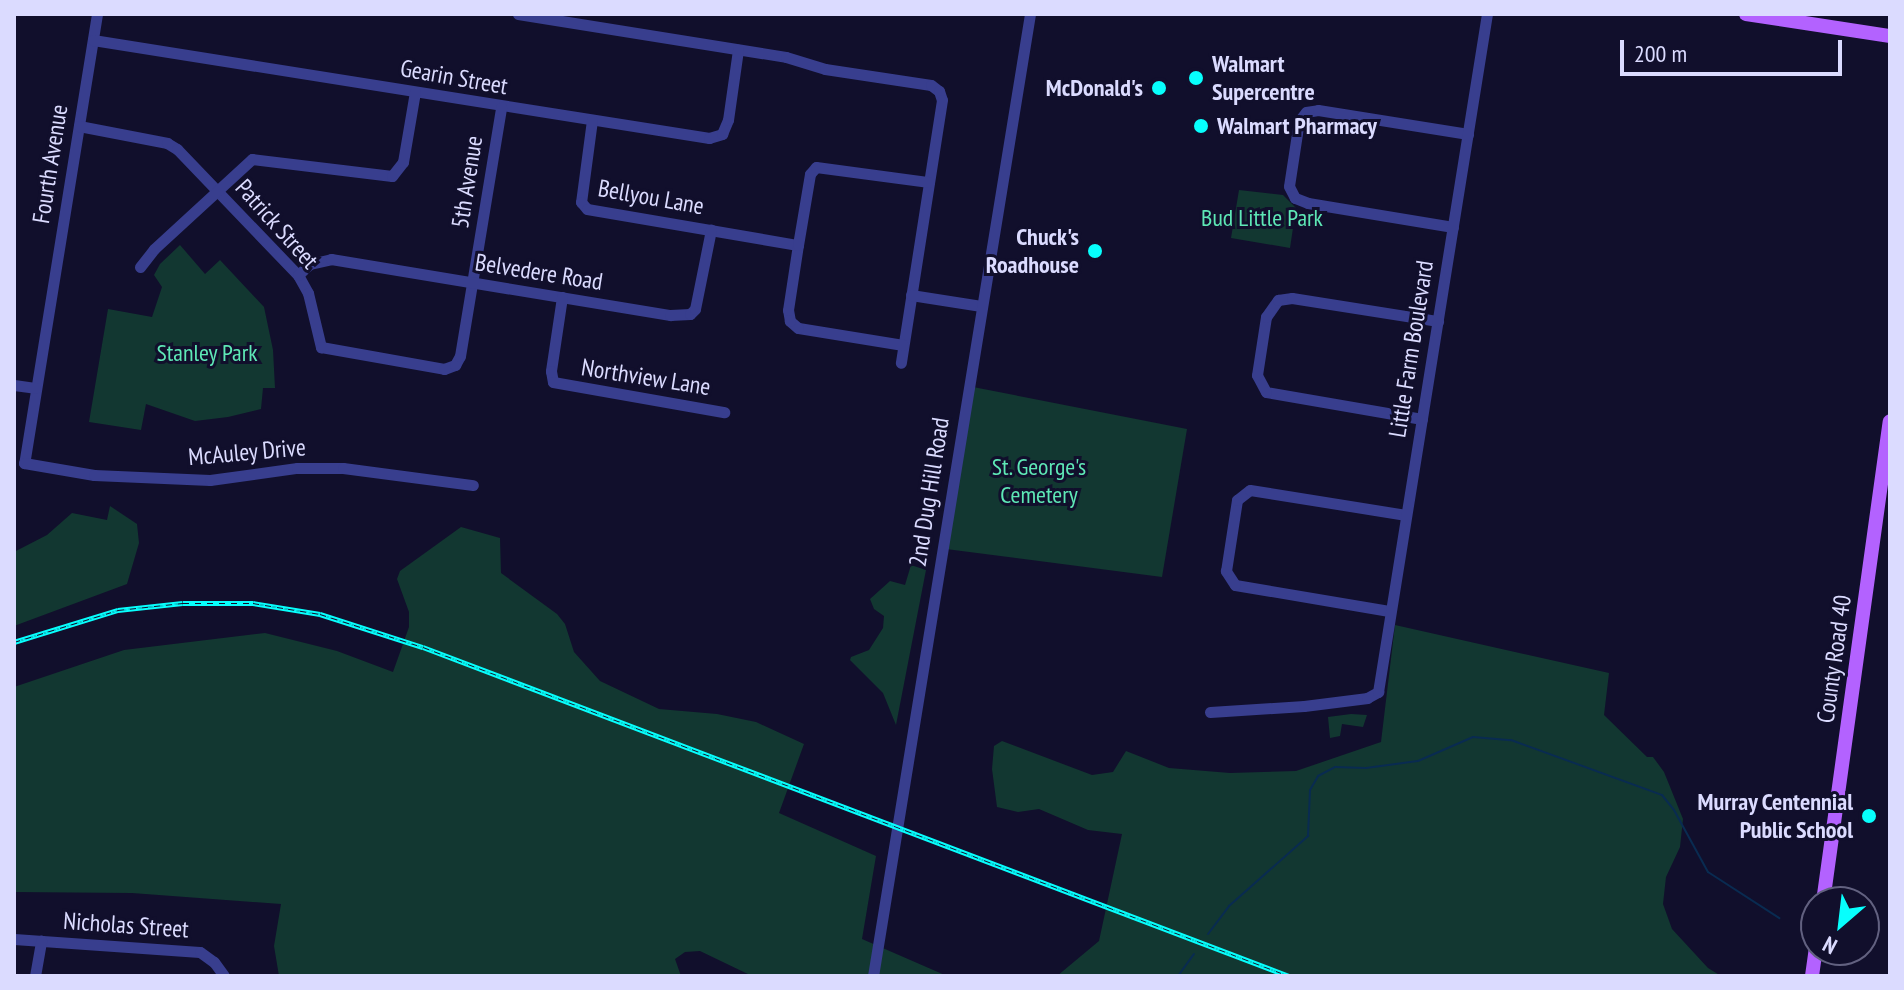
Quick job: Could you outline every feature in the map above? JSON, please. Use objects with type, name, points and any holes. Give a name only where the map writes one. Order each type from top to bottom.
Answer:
[{"type":"main road","points":[[1746,14],[1890,36]]},
{"type":"main road","name":"County Road 40","points":[[1825,886],[1890,422]]},
{"type":"street","name":"Fourth Avenue","points":[[24,463],[97,14]]},
{"type":"street","points":[[519,14],[786,57],[825,69],[931,85],[942,100],[901,363]]},
{"type":"street","name":"2nd Dug Hill Road","points":[[873,976],[1030,14]]},
{"type":"street","name":"Little Farm Boulevard","points":[[1210,712],[1304,706],[1367,698],[1378,692],[1487,14]]},
{"type":"street","name":"Gearin Street","points":[[93,40],[501,107],[716,137],[728,120],[738,50]]},
{"type":"street","points":[[140,267],[154,249],[245,162],[260,157],[392,176],[403,162],[415,92]]},
{"type":"street","name":"5th Avenue","points":[[459,358],[501,107]]},
{"type":"street","points":[[1453,227],[1299,201],[1289,186],[1299,121],[1306,112],[1318,110],[1468,134]]},
{"type":"street","name":"Bellyou Lane","points":[[592,120],[583,207],[798,245]]},
{"type":"street","name":"Patrick Street","points":[[79,126],[167,143],[177,149],[298,275],[308,293],[321,347],[444,369],[455,365],[459,358]]},
{"type":"street","points":[[903,345],[798,328],[790,321],[788,310],[798,245],[810,174],[816,167],[929,182]]},
{"type":"street","name":"Belvedere Road","points":[[298,275],[310,264],[331,259],[670,315],[690,314],[695,309],[711,230]]},
{"type":"street","points":[[911,295],[981,306]]},
{"type":"street","name":"Northview Lane","points":[[562,297],[550,378],[553,382],[724,412]]},
{"type":"street","points":[[1422,419],[1266,392],[1257,375],[1266,317],[1278,300],[1292,298],[1438,321]]},
{"type":"street","points":[[14,385],[35,388]]},
{"type":"street","name":"McAuley Drive","points":[[24,463],[94,475],[210,480],[297,468],[343,468],[473,485]]},
{"type":"street","points":[[1389,611],[1235,585],[1226,571],[1237,500],[1250,490],[1406,515]]},
{"type":"street","name":"Nicholas Street","points":[[14,939],[200,952],[214,962],[224,976]]},
{"type":"street","points":[[35,976],[41,941]]},
{"type":"green space","name":"Bud Little Park","points":[[1239,190],[1283,195],[1296,208],[1290,248],[1231,238]]},
{"type":"green space","name":"Stanley Park","points":[[180,245],[205,274],[220,260],[264,307],[273,350],[275,388],[263,388],[261,409],[228,417],[195,421],[146,404],[141,430],[89,422],[108,309],[152,317],[162,287],[154,275],[160,264]]},
{"type":"green space","name":"St. George's Cemetery","points":[[973,387],[1187,429],[1162,577],[946,549]]},
{"type":"green space","points":[[110,506],[137,524],[139,543],[127,584],[14,626],[14,552],[47,535],[72,513],[107,520]]},
{"type":"green space","points":[[461,527],[500,538],[501,573],[557,614],[565,624],[574,652],[600,681],[659,709],[717,714],[756,722],[804,744],[779,813],[876,856],[862,939],[947,976],[752,976],[700,951],[685,952],[675,959],[681,976],[279,976],[274,946],[281,904],[132,893],[14,892],[14,687],[124,650],[265,633],[337,651],[393,672],[409,627],[409,612],[397,579],[400,571]]},
{"type":"green space","points":[[911,565],[926,570],[896,725],[883,693],[850,660],[869,650],[883,628],[884,616],[874,609],[870,599],[890,581],[905,585]]},
{"type":"green space","points":[[1395,625],[1609,673],[1604,715],[1647,757],[1653,757],[1664,772],[1683,819],[1680,847],[1666,877],[1663,904],[1672,929],[1708,968],[1721,976],[1057,976],[1099,941],[1122,834],[1088,830],[1039,809],[1018,812],[997,807],[992,769],[994,746],[1002,741],[1092,775],[1113,772],[1126,751],[1169,768],[1230,773],[1296,771],[1381,742]]},
{"type":"green space","points":[[1367,715],[1363,727],[1342,724],[1340,736],[1330,738],[1328,717]]},
{"type":"waterway","points":[[1208,934],[1229,906],[1308,836],[1310,790],[1318,776],[1335,767],[1366,768],[1418,761],[1473,737],[1511,740],[1662,795],[1674,810],[1708,872],[1779,918]]},
{"type":"waterway","points":[[1178,976],[1194,954]]},
{"type":"railway","points":[[14,642],[118,610],[183,603],[253,603],[320,614],[423,647],[1289,976]]},
{"type":"place","name":"Walmart Supercentre","points":[[1196,78]]},
{"type":"place","name":"McDonald's","points":[[1159,88]]},
{"type":"place","name":"Walmart Pharmacy","points":[[1201,126]]},
{"type":"place","name":"Chuck's Roadhouse","points":[[1095,251]]},
{"type":"place","name":"Murray Centennial Public School","points":[[1869,816]]}]
